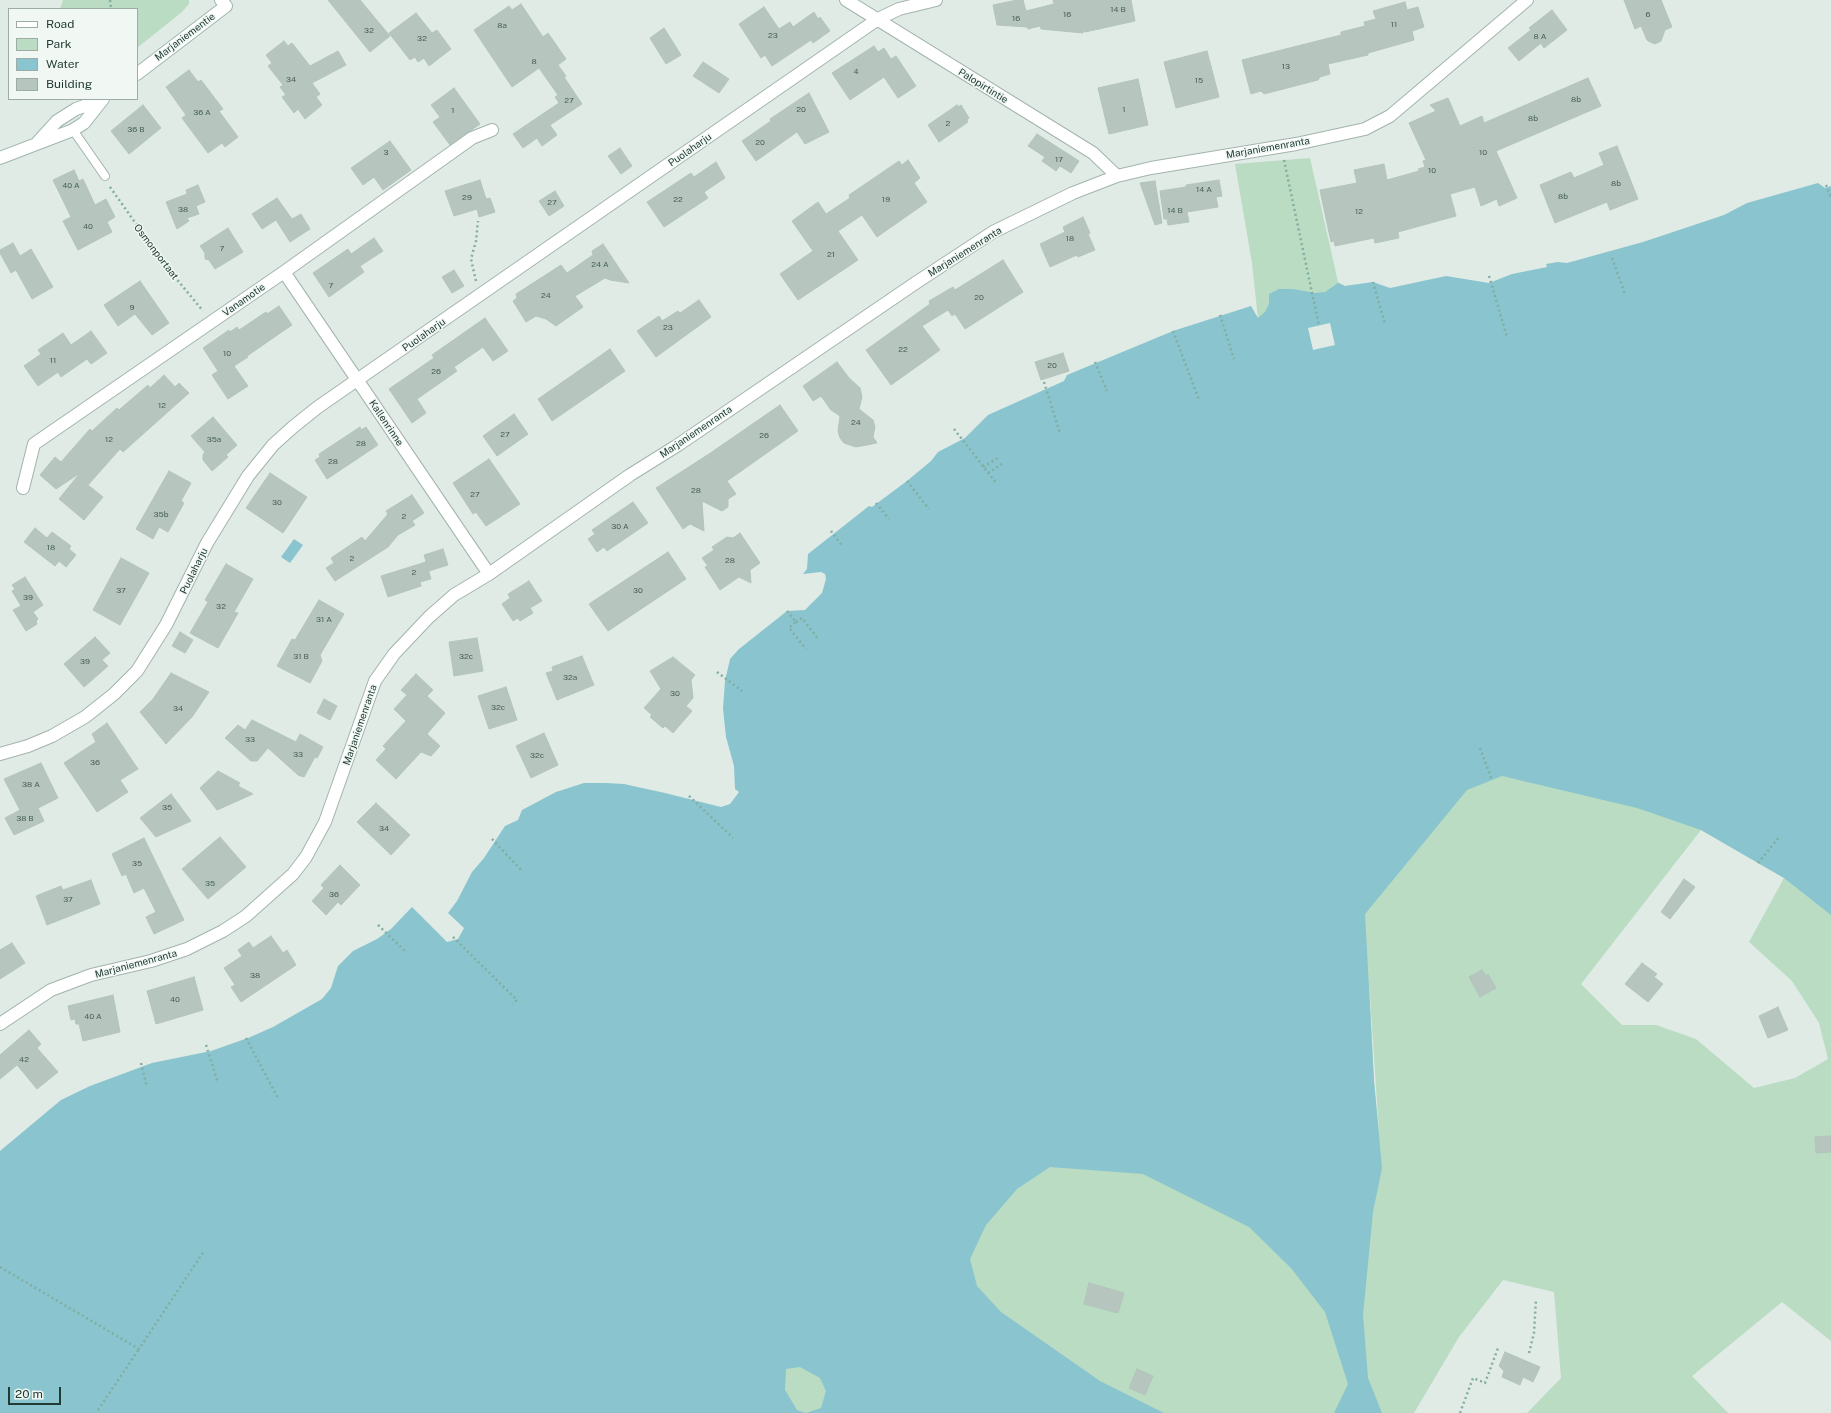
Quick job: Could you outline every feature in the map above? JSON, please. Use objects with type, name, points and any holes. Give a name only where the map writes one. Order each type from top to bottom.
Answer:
[{"type":"street","name":"Palopirtintie","points":[[846,0],[1093,153],[1117,176]]},
{"type":"street","name":"Puolaharju","points":[[0,754],[28,746],[52,736],[85,717],[114,694],[137,671],[166,626],[207,543],[248,476],[273,445],[293,427],[878,19],[899,9],[936,0]]},
{"type":"street","name":"Marjaniemenranta","points":[[0,1024],[51,990],[73,981],[151,961],[193,946],[223,931],[246,916],[282,885],[306,857],[325,822],[375,682],[394,654],[429,616],[454,595],[489,574],[630,475],[678,445],[908,288],[993,232],[1073,193],[1117,176],[1150,168],[1281,146],[1365,129],[1390,116],[1527,0]]},
{"type":"street","name":"Marjaniementie","points":[[138,73],[227,2]]},
{"type":"street","points":[[37,143],[57,121],[76,109],[99,100]]},
{"type":"street","points":[[0,158],[73,130],[84,123],[101,100]]},
{"type":"street","name":"Vanamotie","points":[[23,488],[34,444],[284,272],[472,138],[492,130]]},
{"type":"street","name":"Kallenrinne","points":[[284,272],[489,574]]},
{"type":"lane","points":[[73,130],[105,176]]},
{"type":"path","points":[[1281,146],[1319,326]]},
{"type":"path","points":[[1826,185],[1831,198]]},
{"type":"path","name":"Osmonportaat","points":[[115,194],[164,265],[200,307]]},
{"type":"path","points":[[474,276],[471,259],[476,241],[478,221]]},
{"type":"path","points":[[1612,258],[1625,294]]},
{"type":"path","points":[[1489,276],[1507,337]]},
{"type":"path","points":[[1373,282],[1385,324]]},
{"type":"path","points":[[1220,315],[1234,359]]},
{"type":"path","points":[[1173,331],[1199,400]]},
{"type":"path","points":[[1095,362],[1107,391]]},
{"type":"path","points":[[1044,382],[1060,433]]},
{"type":"path","points":[[954,429],[996,484]]},
{"type":"path","points":[[983,467],[998,458]]},
{"type":"path","points":[[988,473],[1002,464]]},
{"type":"path","points":[[907,481],[929,509]]},
{"type":"path","points":[[876,503],[889,520]]},
{"type":"path","points":[[831,531],[843,546]]},
{"type":"path","points":[[787,611],[796,622]]},
{"type":"path","points":[[806,649],[790,628],[796,622],[802,618],[818,640]]},
{"type":"path","points":[[717,672],[742,691]]},
{"type":"path","points":[[1480,748],[1492,780]]},
{"type":"path","points":[[689,796],[734,838]]},
{"type":"path","points":[[1758,863],[1780,836]]},
{"type":"path","points":[[492,839],[524,872]]},
{"type":"path","points":[[378,925],[406,952]]},
{"type":"path","points":[[453,937],[517,1000],[513,1004]]},
{"type":"path","points":[[246,1038],[279,1100]]},
{"type":"path","points":[[206,1045],[218,1083]]},
{"type":"path","points":[[141,1063],[147,1087]]},
{"type":"path","points":[[98,1410],[204,1251]]},
{"type":"path","points":[[0,1267],[139,1349]]},
{"type":"path","points":[[1529,1353],[1534,1332],[1536,1299]]},
{"type":"path","points":[[1460,1413],[1474,1378],[1485,1383],[1498,1348]]},
{"type":"green space","points":[[63,0],[189,0],[189,4],[182,12],[138,47],[138,8],[60,8]]},
{"type":"green space","points":[[1310,158],[1338,282],[1345,286],[1357,284],[1258,319],[1252,263],[1235,164]]},
{"type":"green space","points":[[1468,769],[1831,843],[1831,1341],[1782,1302],[1692,1376],[1728,1413],[1527,1413],[1561,1378],[1554,1292],[1503,1280],[1459,1337],[1414,1413],[756,1413],[731,1312],[987,1190],[1296,949]],"holes":[[[1701,830],[1784,878],[1749,942],[1792,981],[1819,1023],[1828,1059],[1795,1078],[1754,1088],[1696,1039],[1656,1025],[1622,1025],[1581,984]],[[1369,981],[1379,1133],[1374,1081]]]},
{"type":"water","points":[[1818,183],[1825,188],[1831,186],[1831,915],[1784,878],[1701,830],[1637,808],[1502,776],[1467,790],[1365,914],[1374,1081],[1382,1168],[1373,1212],[1363,1315],[1368,1378],[1382,1413],[1334,1413],[1348,1384],[1325,1312],[1291,1268],[1249,1227],[1143,1174],[1050,1167],[1017,1189],[986,1225],[970,1259],[977,1286],[1001,1312],[1100,1381],[1164,1413],[806,1413],[0,1413],[0,1151],[61,1100],[90,1086],[152,1063],[211,1051],[248,1038],[273,1027],[322,999],[331,988],[338,966],[353,951],[377,939],[391,929],[412,907],[447,942],[458,939],[464,928],[448,913],[457,901],[472,872],[484,858],[505,826],[518,820],[522,810],[556,792],[584,783],[624,784],[721,807],[730,804],[739,792],[735,789],[734,766],[726,737],[723,709],[725,681],[730,659],[739,649],[787,611],[805,610],[822,593],[826,579],[825,574],[821,572],[803,574],[807,569],[808,554],[869,506],[872,507],[907,481],[931,461],[938,452],[965,438],[988,415],[1064,381],[1067,375],[1173,331],[1251,306],[1258,318],[1265,312],[1269,304],[1269,294],[1279,289],[1293,289],[1315,293],[1325,292],[1338,283],[1345,286],[1373,282],[1390,288],[1446,276],[1489,283],[1512,274],[1547,267],[1546,264],[1558,262],[1567,263],[1643,242],[1724,215],[1747,203]],"holes":[[[800,1367],[820,1378],[826,1391],[821,1408],[806,1413],[797,1410],[785,1390],[786,1369]]]},
{"type":"water","points":[[294,539],[303,545],[290,563],[281,557]]},
{"type":"pier","points":[[1330,323],[1335,345],[1313,350],[1308,328]]},
{"type":"building","points":[[328,0],[360,0],[390,36],[370,52]]},
{"type":"building","points":[[1023,0],[1026,11],[1054,4],[1053,0],[1131,0],[1135,21],[1085,32],[1084,28],[1083,33],[1041,29],[1040,26],[1028,29],[1027,27],[997,25],[993,5]]},
{"type":"building","points":[[1624,0],[1661,0],[1672,27],[1665,30],[1661,41],[1655,44],[1650,42],[1647,40],[1641,26],[1635,29]]},
{"type":"building","points":[[1405,2],[1407,10],[1418,7],[1424,27],[1412,31],[1414,40],[1368,53],[1368,55],[1328,64],[1330,74],[1320,77],[1318,80],[1264,94],[1261,91],[1251,94],[1242,60],[1341,35],[1341,32],[1365,26],[1364,22],[1376,19],[1373,11]]},
{"type":"building","points":[[521,4],[543,37],[548,33],[566,59],[558,65],[582,104],[550,125],[557,135],[542,146],[537,138],[523,148],[513,134],[559,103],[555,97],[558,95],[539,68],[512,87],[474,30],[509,6],[512,10]]},
{"type":"building","points":[[764,7],[779,29],[790,22],[793,27],[814,12],[818,19],[820,17],[830,31],[813,43],[811,40],[772,66],[765,55],[761,58],[739,24]]},
{"type":"building","points":[[1552,10],[1567,30],[1544,48],[1541,43],[1519,61],[1508,48],[1531,30],[1529,28]]},
{"type":"building","points":[[416,13],[432,33],[437,30],[451,49],[429,66],[424,58],[418,62],[415,57],[410,60],[389,33]]},
{"type":"building","points":[[664,28],[681,55],[666,64],[650,38]]},
{"type":"building","points":[[284,41],[288,46],[292,43],[310,66],[338,51],[346,65],[312,83],[320,94],[316,97],[322,105],[305,119],[298,109],[294,113],[282,97],[286,95],[280,87],[283,85],[268,66],[272,63],[266,55]]},
{"type":"building","points":[[874,46],[878,52],[884,48],[891,59],[896,56],[916,86],[898,98],[884,77],[850,100],[832,73]]},
{"type":"building","points":[[1207,51],[1219,97],[1176,108],[1164,62]]},
{"type":"building","points":[[703,62],[729,79],[719,93],[693,76]]},
{"type":"building","points":[[189,70],[198,82],[201,80],[223,109],[219,111],[238,137],[225,147],[222,143],[208,153],[182,118],[186,115],[166,87]]},
{"type":"building","points":[[1588,78],[1601,106],[1496,151],[1517,198],[1499,206],[1497,199],[1481,206],[1475,187],[1450,194],[1456,216],[1398,232],[1399,238],[1375,243],[1374,238],[1335,246],[1334,241],[1331,242],[1320,190],[1357,183],[1354,170],[1384,164],[1387,180],[1419,171],[1418,169],[1425,167],[1423,161],[1426,160],[1409,123],[1436,111],[1430,105],[1448,98],[1460,126],[1482,116],[1484,123]]},
{"type":"building","points":[[1138,79],[1148,125],[1109,134],[1098,88]]},
{"type":"building","points":[[454,88],[480,124],[450,145],[433,122],[440,117],[431,105]]},
{"type":"building","points":[[809,93],[829,132],[805,144],[797,132],[756,161],[742,141],[771,121],[770,119]]},
{"type":"building","points":[[143,105],[161,128],[129,154],[111,131]]},
{"type":"building","points":[[957,105],[958,107],[961,105],[969,118],[967,120],[968,122],[939,142],[928,125]]},
{"type":"building","points":[[1037,134],[1079,161],[1071,173],[1060,166],[1056,171],[1042,161],[1045,157],[1028,146]]},
{"type":"building","points":[[390,141],[411,170],[383,190],[374,177],[363,185],[351,168]]},
{"type":"building","points":[[1617,146],[1638,199],[1610,210],[1607,202],[1555,223],[1540,185],[1571,172],[1574,178],[1604,165],[1599,153]]},
{"type":"building","points":[[620,148],[632,166],[621,174],[608,156]]},
{"type":"building","points":[[908,160],[920,178],[914,183],[927,202],[877,237],[862,215],[838,231],[858,260],[798,300],[780,274],[813,251],[792,221],[818,202],[826,214],[850,198],[849,195],[899,161],[902,165]]},
{"type":"building","points":[[716,162],[725,178],[704,192],[708,198],[664,227],[647,202],[691,173],[694,177]]},
{"type":"building","points":[[74,170],[79,181],[83,179],[95,205],[106,199],[115,217],[107,222],[112,232],[78,250],[63,221],[71,217],[53,180]]},
{"type":"building","points":[[480,180],[486,199],[490,198],[495,212],[479,217],[477,209],[454,216],[445,191]]},
{"type":"building","points":[[1219,180],[1222,196],[1216,197],[1218,207],[1187,212],[1189,222],[1168,225],[1167,219],[1164,219],[1160,191]]},
{"type":"building","points":[[1155,181],[1162,223],[1155,225],[1140,183]]},
{"type":"building","points":[[198,185],[205,202],[196,206],[199,214],[187,218],[189,221],[177,229],[166,202],[187,194],[186,190]]},
{"type":"building","points":[[555,191],[564,206],[549,216],[539,201]]},
{"type":"building","points":[[277,198],[292,219],[301,214],[310,229],[290,242],[276,220],[262,229],[252,214]]},
{"type":"building","points":[[1083,217],[1095,250],[1078,257],[1077,255],[1050,267],[1040,244],[1065,232],[1063,227]]},
{"type":"building","points":[[228,228],[243,252],[215,269],[209,260],[205,259],[205,253],[200,246]]},
{"type":"building","points":[[374,238],[383,251],[360,266],[364,272],[329,297],[313,273],[348,249],[351,254]]},
{"type":"building","points":[[13,243],[20,256],[31,249],[53,287],[32,299],[16,270],[11,273],[0,253],[0,250]]},
{"type":"building","points":[[603,244],[629,283],[605,278],[575,296],[583,307],[556,326],[546,319],[536,316],[526,322],[513,301],[517,298],[516,294],[561,265],[567,273],[593,255],[592,251]]},
{"type":"building","points":[[1003,260],[1023,292],[965,329],[955,314],[952,316],[948,310],[922,326],[940,350],[891,385],[866,350],[930,304],[929,301],[953,287],[955,290]]},
{"type":"building","points":[[454,270],[464,286],[452,293],[442,277]]},
{"type":"building","points":[[140,281],[169,323],[152,335],[135,314],[118,326],[104,305]]},
{"type":"building","points":[[699,300],[711,317],[656,357],[637,331],[659,316],[662,321],[678,311],[680,313]]},
{"type":"building","points":[[279,306],[292,325],[234,366],[248,386],[228,399],[212,375],[218,371],[203,348],[229,330],[230,332],[237,327],[239,330],[266,312],[267,314]]},
{"type":"building","points":[[485,318],[508,351],[493,361],[483,347],[454,367],[457,371],[417,399],[426,413],[412,423],[389,389],[434,358],[432,355]]},
{"type":"building","points":[[91,331],[107,353],[91,364],[87,359],[61,377],[58,372],[38,386],[24,366],[41,354],[38,350],[63,333],[71,345]]},
{"type":"building","points":[[610,349],[625,371],[552,421],[538,399]]},
{"type":"building","points":[[1063,353],[1069,371],[1041,380],[1035,362]]},
{"type":"building","points":[[837,362],[849,378],[860,388],[862,397],[859,409],[873,420],[875,427],[873,437],[877,443],[856,447],[844,443],[840,438],[838,431],[840,416],[831,410],[821,396],[813,401],[803,386]]},
{"type":"building","points":[[164,375],[175,387],[179,383],[189,393],[123,452],[120,449],[88,485],[103,497],[84,520],[59,499],[80,473],[56,489],[40,475],[55,457],[61,462],[90,429],[92,431],[117,408],[119,410],[148,385],[150,388]]},
{"type":"building","points":[[780,405],[798,431],[727,481],[736,494],[728,499],[728,507],[722,511],[702,501],[704,531],[690,524],[683,529],[656,488],[709,454]]},
{"type":"building","points":[[514,414],[528,434],[497,456],[483,436]]},
{"type":"building","points":[[213,417],[237,445],[226,455],[228,457],[212,471],[203,460],[203,455],[205,452],[191,436]]},
{"type":"building","points":[[360,427],[361,430],[366,427],[378,445],[327,479],[315,460],[320,457],[319,454]]},
{"type":"building","points":[[489,459],[520,504],[486,526],[476,512],[473,514],[453,483]]},
{"type":"building","points":[[169,471],[191,483],[181,501],[184,503],[168,532],[159,527],[153,539],[136,529]]},
{"type":"building","points":[[270,473],[307,497],[283,533],[246,508]]},
{"type":"building","points":[[412,495],[424,513],[412,521],[415,525],[398,535],[388,547],[335,581],[326,568],[334,563],[331,558],[362,537],[365,541],[388,514],[386,511]]},
{"type":"building","points":[[633,502],[648,523],[607,551],[604,547],[597,552],[588,539],[595,534],[592,530]]},
{"type":"building","points":[[35,528],[47,538],[52,532],[71,546],[69,549],[76,555],[66,567],[59,561],[55,566],[24,542]]},
{"type":"building","points":[[740,533],[760,563],[750,570],[751,583],[739,577],[720,590],[705,567],[708,566],[702,558],[714,550],[712,547],[727,537],[733,538]]},
{"type":"building","points":[[443,549],[448,565],[429,571],[424,555]]},
{"type":"building","points":[[668,552],[686,579],[608,631],[589,604]]},
{"type":"building","points":[[121,558],[149,573],[120,625],[93,610]]},
{"type":"building","points":[[426,562],[431,579],[420,582],[421,586],[388,597],[381,576]]},
{"type":"building","points":[[226,564],[253,579],[234,612],[238,613],[218,648],[190,633],[208,602],[205,600]]},
{"type":"building","points":[[25,577],[43,605],[33,612],[38,619],[36,621],[37,624],[26,631],[13,610],[21,606],[12,591],[15,589],[12,585]]},
{"type":"building","points":[[529,581],[542,601],[530,608],[533,613],[520,621],[518,618],[513,621],[502,604],[510,598],[508,594]]},
{"type":"building","points":[[319,600],[344,614],[320,655],[322,661],[310,683],[277,666],[292,639],[295,640]]},
{"type":"building","points":[[180,632],[193,640],[185,653],[172,646]]},
{"type":"building","points":[[95,637],[110,653],[102,660],[108,666],[84,687],[64,664]]},
{"type":"building","points":[[477,638],[483,671],[454,676],[449,642]]},
{"type":"building","points":[[582,656],[594,685],[557,700],[546,673],[553,671],[552,667]]},
{"type":"building","points":[[673,657],[695,675],[691,680],[693,698],[686,706],[692,711],[673,733],[665,726],[663,728],[650,717],[652,715],[644,708],[661,689],[650,671]]},
{"type":"building","points":[[171,673],[209,692],[192,717],[166,744],[140,712],[153,699]]},
{"type":"building","points":[[416,674],[433,690],[427,696],[445,713],[427,734],[440,746],[431,756],[421,752],[396,779],[376,760],[386,749],[383,746],[406,721],[394,709],[407,695],[401,690]]},
{"type":"building","points":[[506,687],[517,720],[489,729],[478,696]]},
{"type":"building","points":[[324,699],[337,706],[330,720],[317,713]]},
{"type":"building","points":[[252,720],[296,742],[300,734],[323,747],[317,758],[315,757],[304,777],[298,775],[268,748],[257,761],[251,761],[225,738],[238,725],[245,730]]},
{"type":"building","points":[[107,723],[138,769],[120,780],[128,792],[97,812],[64,763],[96,742],[92,734]]},
{"type":"building","points":[[544,733],[558,765],[531,778],[516,746]]},
{"type":"building","points":[[41,763],[58,798],[38,808],[44,821],[14,835],[5,818],[20,810],[4,779]]},
{"type":"building","points":[[218,771],[240,783],[238,786],[253,794],[217,810],[200,788]]},
{"type":"building","points":[[171,794],[191,821],[156,837],[140,818]]},
{"type":"building","points":[[376,803],[410,835],[391,855],[357,822]]},
{"type":"building","points":[[220,837],[246,867],[208,899],[182,869]]},
{"type":"building","points":[[144,838],[184,920],[154,934],[146,917],[156,912],[144,888],[134,893],[126,874],[122,876],[112,854]]},
{"type":"building","points":[[340,865],[360,885],[341,905],[338,902],[326,915],[312,901],[324,888],[321,885]]},
{"type":"building","points":[[1684,879],[1695,887],[1670,919],[1661,912]]},
{"type":"building","points":[[91,880],[100,904],[47,925],[36,896],[61,886],[63,890]]},
{"type":"building","points":[[271,936],[283,953],[287,950],[296,965],[241,1002],[231,987],[235,985],[224,968],[242,956],[238,950],[249,942],[253,948]]},
{"type":"building","points":[[12,943],[25,963],[0,979],[0,950]]},
{"type":"building","points":[[1642,963],[1657,974],[1654,977],[1663,984],[1648,1002],[1625,984]]},
{"type":"building","points":[[1482,970],[1486,976],[1488,974],[1496,988],[1480,997],[1469,977]]},
{"type":"building","points":[[194,977],[203,1010],[156,1024],[147,991]]},
{"type":"building","points":[[113,995],[120,1032],[83,1041],[79,1024],[76,1024],[75,1019],[71,1020],[68,1006]]},
{"type":"building","points":[[1778,1007],[1788,1030],[1768,1038],[1759,1016]]},
{"type":"building","points":[[29,1030],[41,1044],[37,1048],[58,1072],[37,1089],[17,1065],[0,1079],[0,1055]]},
{"type":"building","points":[[1831,1136],[1831,1152],[1816,1153],[1815,1137]]},
{"type":"building","points":[[1089,1283],[1124,1293],[1118,1313],[1084,1304]]},
{"type":"building","points":[[1505,1352],[1540,1367],[1533,1382],[1523,1377],[1520,1385],[1502,1377],[1504,1371],[1499,1366]]},
{"type":"building","points":[[1137,1369],[1153,1376],[1145,1395],[1129,1388]]}]
